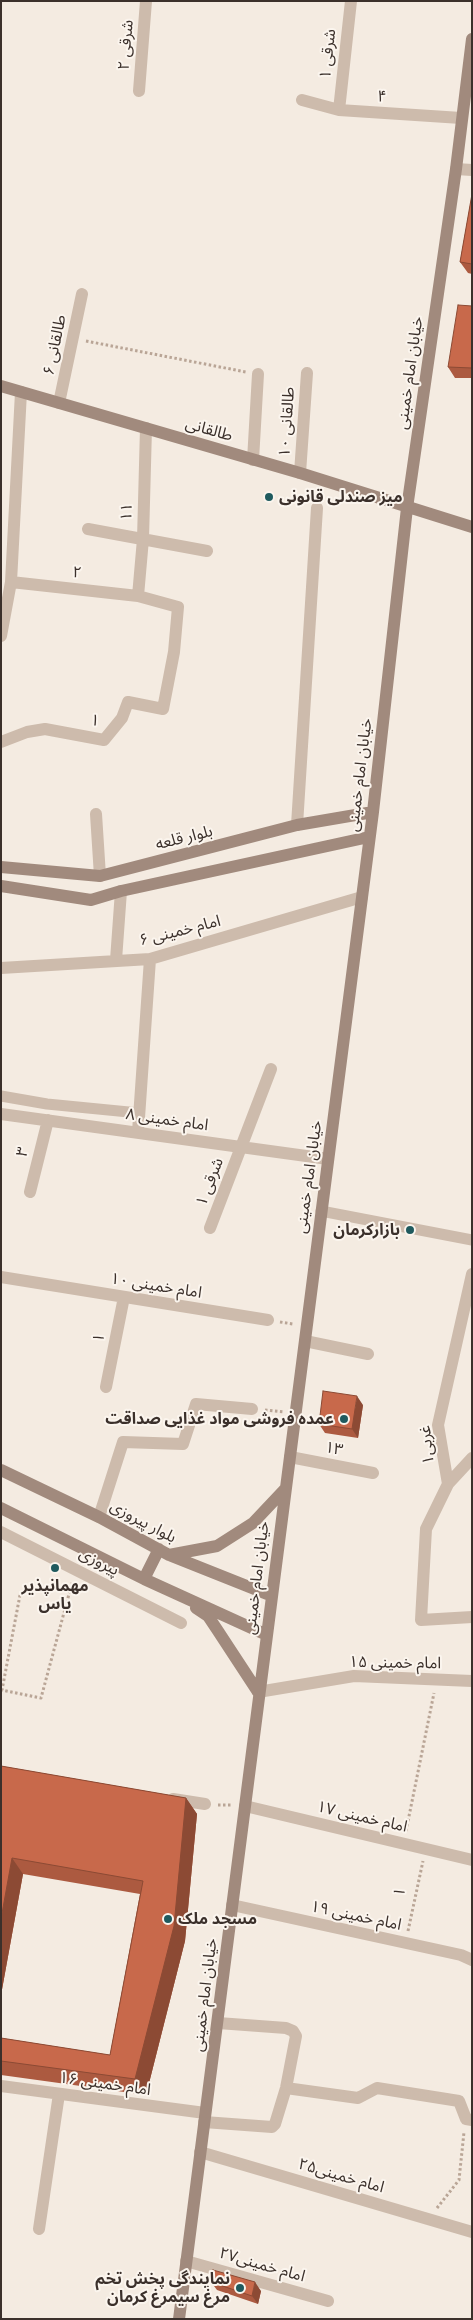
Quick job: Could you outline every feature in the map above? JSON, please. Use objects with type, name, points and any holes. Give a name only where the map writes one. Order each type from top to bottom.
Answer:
[{"type":"main road","name":"خیابان امام خمینی","points":[[179,2319],[218,2023],[258,1692],[267,1635],[373,812],[408,508],[456,169],[472,39]]},
{"type":"main road","name":"طالقانی","points":[[1,386],[300,473],[472,527]]},
{"type":"main road","name":"بلوار قلعه","points":[[1,867],[100,876],[297,826],[373,812]]},
{"type":"main road","points":[[1,886],[91,900],[121,891],[369,837]]},
{"type":"main road","name":"بلوار پیروزی","points":[[1,1470],[99,1517],[164,1552],[272,1596]]},
{"type":"main road","points":[[144,1579],[164,1552],[217,1546],[253,1523],[286,1488]]},
{"type":"main road","points":[[1,1508],[144,1579],[267,1635]]},
{"type":"main road","points":[[185,1598],[208,1616],[258,1692]]},
{"type":"street","name":"۲ شرقی","points":[[139,91],[146,1]]},
{"type":"street","name":"شرقی ۱","points":[[339,110],[351,1]]},
{"type":"street","name":"۴","points":[[302,100],[339,110],[461,118]]},
{"type":"street","points":[[456,169],[472,170]]},
{"type":"street","name":"طالقانی ۶","points":[[59,403],[82,294]]},
{"type":"street","name":"طالقانی ۱۰","points":[[300,473],[307,373]]},
{"type":"street","points":[[253,460],[258,374]]},
{"type":"street","points":[[1,636],[12,582],[21,392]]},
{"type":"street","name":"۱۱","points":[[138,596],[143,539],[146,428]]},
{"type":"street","points":[[297,826],[317,508]]},
{"type":"street","points":[[88,530],[207,551]]},
{"type":"street","name":"۲","points":[[12,582],[138,596],[178,607],[174,652],[163,709]]},
{"type":"street","name":"۱","points":[[1,742],[46,728],[104,740],[122,718],[128,702],[163,709]]},
{"type":"street","points":[[96,814],[100,876]]},
{"type":"street","points":[[116,960],[121,891]]},
{"type":"street","name":"امام خمینی ۶","points":[[1,968],[150,959],[362,897]]},
{"type":"street","points":[[138,1132],[150,959]]},
{"type":"street","name":"۱ شرقی","points":[[210,1228],[271,1069]]},
{"type":"street","points":[[1,1096],[47,1104],[139,1113]]},
{"type":"street","name":"امام خمینی ۸","points":[[1,1114],[328,1159]]},
{"type":"street","name":"۳","points":[[30,1192],[48,1120]]},
{"type":"street","points":[[321,1211],[472,1240]]},
{"type":"street","name":"غربی۱","points":[[472,1274],[438,1425],[448,1484],[426,1529],[421,1620],[472,1617]]},
{"type":"street","name":"امام خمینی ۱۰","points":[[1,1277],[268,1320]]},
{"type":"street","name":"۱","points":[[106,1387],[124,1297]]},
{"type":"street","points":[[305,1341],[368,1354]]},
{"type":"street","points":[[99,1517],[123,1442],[184,1444],[196,1404],[252,1409]]},
{"type":"street","name":"۱۳","points":[[290,1457],[373,1473]]},
{"type":"street","points":[[448,1484],[472,1458]]},
{"type":"street","name":"پیروزی","points":[[1,1532],[76,1568],[181,1624]]},
{"type":"street","name":"امام خمینی ۱۵","points":[[258,1692],[354,1676],[472,1681]]},
{"type":"street","points":[[156,1796],[205,1804]]},
{"type":"street","name":"امام خمینی ۱۷","points":[[245,1806],[472,1860]]},
{"type":"street","name":"امام خمینی ۱۹","points":[[232,1905],[460,1955],[472,1960]]},
{"type":"street","points":[[218,2023],[286,2028],[293,2031],[296,2036],[286,2088],[358,2098],[377,2088],[459,2101],[469,2119]]},
{"type":"street","name":"امام خمینی ۱۶","points":[[1,2086],[272,2127],[286,2088]]},
{"type":"street","points":[[40,2229],[59,2094]]},
{"type":"street","name":"امام خمینی۲۵","points":[[200,2152],[472,2232]]},
{"type":"street","name":"امام خمینی۲۷","points":[[186,2261],[328,2301]]},
{"type":"path","points":[[73,338],[258,374]]},
{"type":"path","points":[[268,1320],[306,1326]]},
{"type":"path","points":[[252,1409],[295,1413]]},
{"type":"path","points":[[20,1595],[2,1690],[41,1698],[76,1568]]},
{"type":"path","points":[[404,1844],[437,1680]]},
{"type":"path","points":[[205,1804],[245,1806]]},
{"type":"path","name":"۱","points":[[406,1943],[426,1848]]},
{"type":"path","points":[[428,2219],[459,2180],[469,2119]]},
{"type":"building","points":[[472,194],[472,264],[460,262]]},
{"type":"building","points":[[458,305],[472,306],[472,368],[448,367]]},
{"type":"building","points":[[323,1391],[357,1396],[352,1429],[319,1424]]},
{"type":"building","name":"مسجد ملک","points":[[1,1766],[186,1798],[174,1926],[135,2079],[1,2061],[1,2038],[110,2055],[143,1881],[12,1858],[1,1919]]},
{"type":"building","points":[[213,2270],[255,2282],[252,2296],[211,2282]]},
{"type":"place","name":"میز صندلی قانونی","points":[[269,497]]},
{"type":"place","name":"بازارکرمان","points":[[410,1230]]},
{"type":"place","name":"عمده فروشی مواد غذایی صداقت","points":[[344,1419]]},
{"type":"place","name":"مهمانپذیر یاس","points":[[55,1568]]},
{"type":"place","name":"مسجد ملک","points":[[168,1919]]},
{"type":"place","name":"نمایندگی پخش تخم مرغ سیمرغ کرمان","points":[[240,2288]]}]
